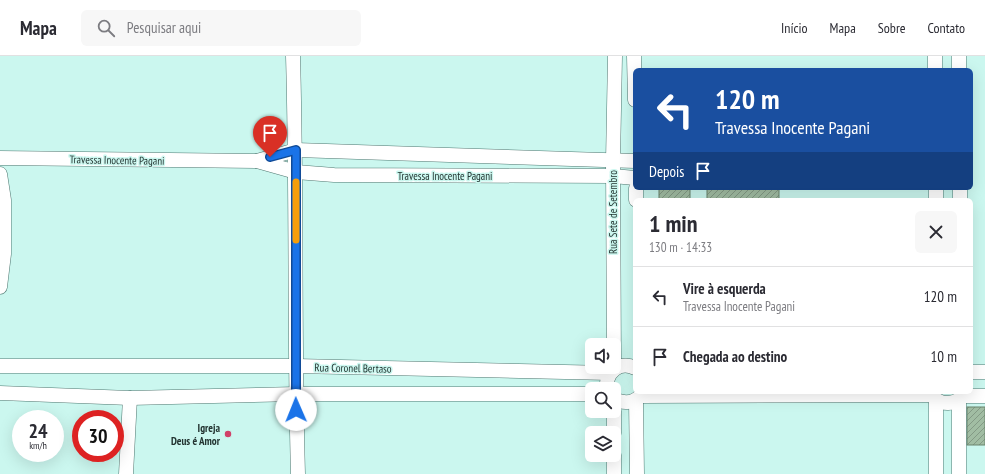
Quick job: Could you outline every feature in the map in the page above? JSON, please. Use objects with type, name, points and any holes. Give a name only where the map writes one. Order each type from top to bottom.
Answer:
[{"type":"street","points":[[294,56],[296,150],[296,394],[298,474]]},
{"type":"street","name":"Rua Sete de Setembro","points":[[612,338],[615,56]]},
{"type":"street","points":[[634,56],[634,68]]},
{"type":"street","points":[[935,56],[935,68]]},
{"type":"street","points":[[959,56],[960,68]]},
{"type":"street","name":"Travessa Inocente Pagani","points":[[258,161],[296,150],[633,161]]},
{"type":"street","name":"Travessa Inocente Pagani","points":[[0,158],[258,161],[296,172],[334,175],[613,176],[633,178]]},
{"type":"street","points":[[0,174],[4,200],[4,254],[0,287]]},
{"type":"street","name":"Rua Coronel Bertaso","points":[[621,367],[625,365],[633,367]]},
{"type":"street","name":"Rua Coronel Bertaso","points":[[0,366],[296,366],[585,371]]},
{"type":"street","points":[[973,372],[985,372]]},
{"type":"street","points":[[0,393],[130,398],[296,394],[585,394]]},
{"type":"street","points":[[621,402],[625,403],[640,396],[932,396],[948,404],[963,396],[985,396]]},
{"type":"street","points":[[637,474],[640,396]]},
{"type":"street","points":[[932,396],[936,474]]},
{"type":"street","points":[[959,474],[963,396]]},
{"type":"street","points":[[126,474],[130,398]]},
{"type":"street","points":[[614,462],[614,474]]},
{"type":"building","points":[[659,190],[690,190],[690,198],[659,198]]},
{"type":"building","points":[[707,190],[779,190],[779,198],[707,198]]},
{"type":"building","points":[[967,407],[985,407],[985,445],[967,445]]},
{"type":"slow traffic","points":[[296,182],[296,240]]},
{"type":"place","name":"Igreja Deus é Amor","points":[[228,434]]},
{"type":"route","points":[[270,157],[296,150],[296,410]]}]
